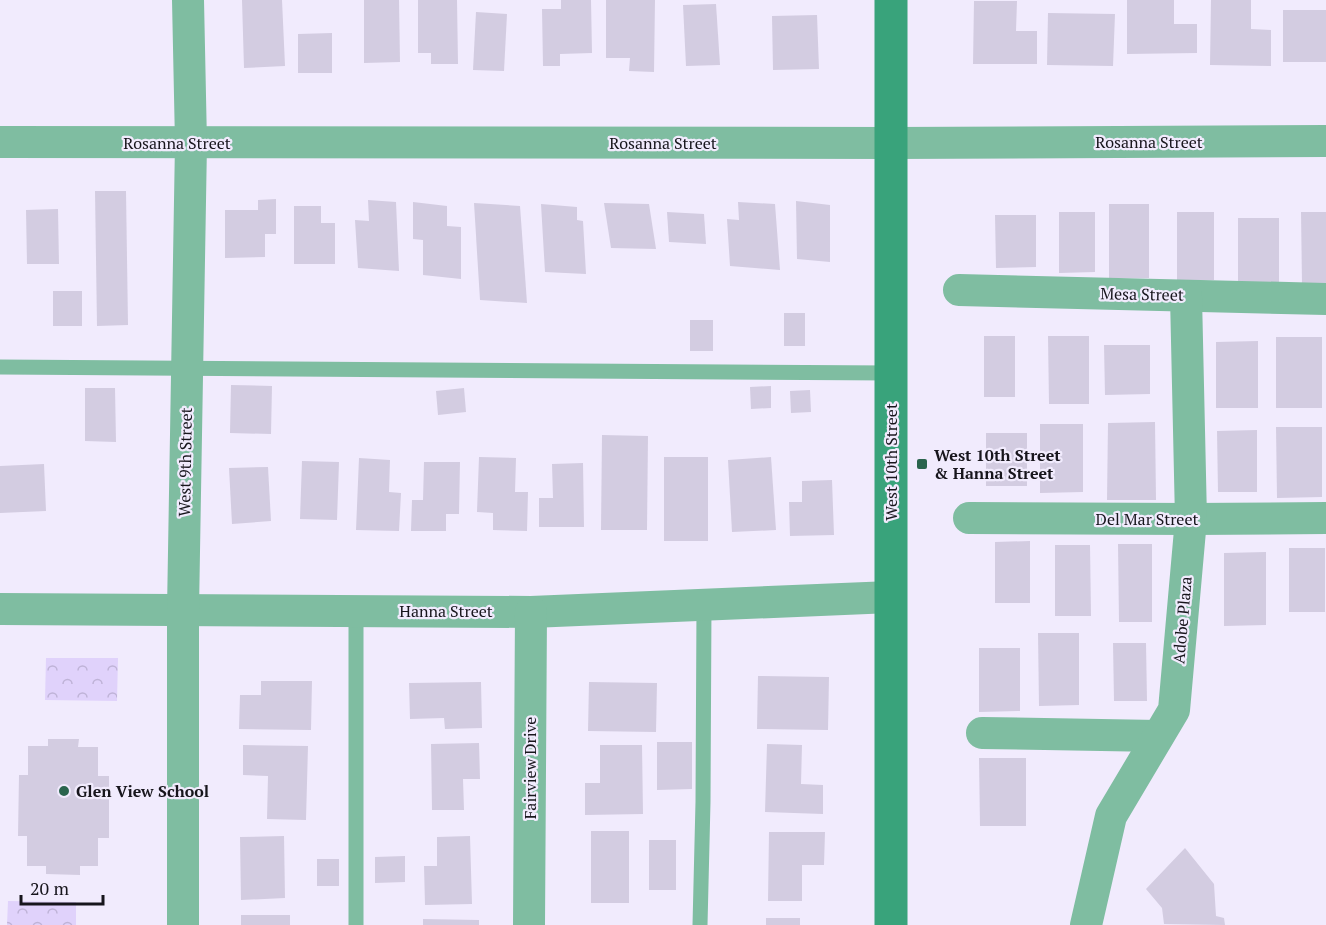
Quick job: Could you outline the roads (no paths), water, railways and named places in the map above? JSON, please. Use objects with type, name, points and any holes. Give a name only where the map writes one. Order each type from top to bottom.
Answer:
[{"type":"street","name":"West 9th Street","points":[[183,925],[183,610],[191,143],[188,0]]},
{"type":"street","name":"West 10th Street","points":[[891,0],[891,925]]},
{"type":"street","name":"Rosanna Street","points":[[0,142],[1326,141]]},
{"type":"street","name":"Mesa Street","points":[[959,290],[1326,299]]},
{"type":"street","name":"Adobe Plaza","points":[[1086,925],[1111,816],[1174,710],[1191,519],[1186,296]]},
{"type":"street","name":"Del Mar Street","points":[[969,518],[1326,518]]},
{"type":"street","name":"Hanna Street","points":[[0,609],[531,612],[891,597]]},
{"type":"street","name":"Fairview Drive","points":[[529,925],[531,612]]},
{"type":"street","points":[[982,733],[1158,736]]},
{"type":"lane","points":[[0,367],[891,373]]},
{"type":"lane","points":[[700,925],[704,605]]},
{"type":"lane","points":[[356,611],[356,925]]},
{"type":"place","name":"West 10th Street & Hanna Street","points":[[922,464]]},
{"type":"place","name":"Glen View School","points":[[64,791]]}]
